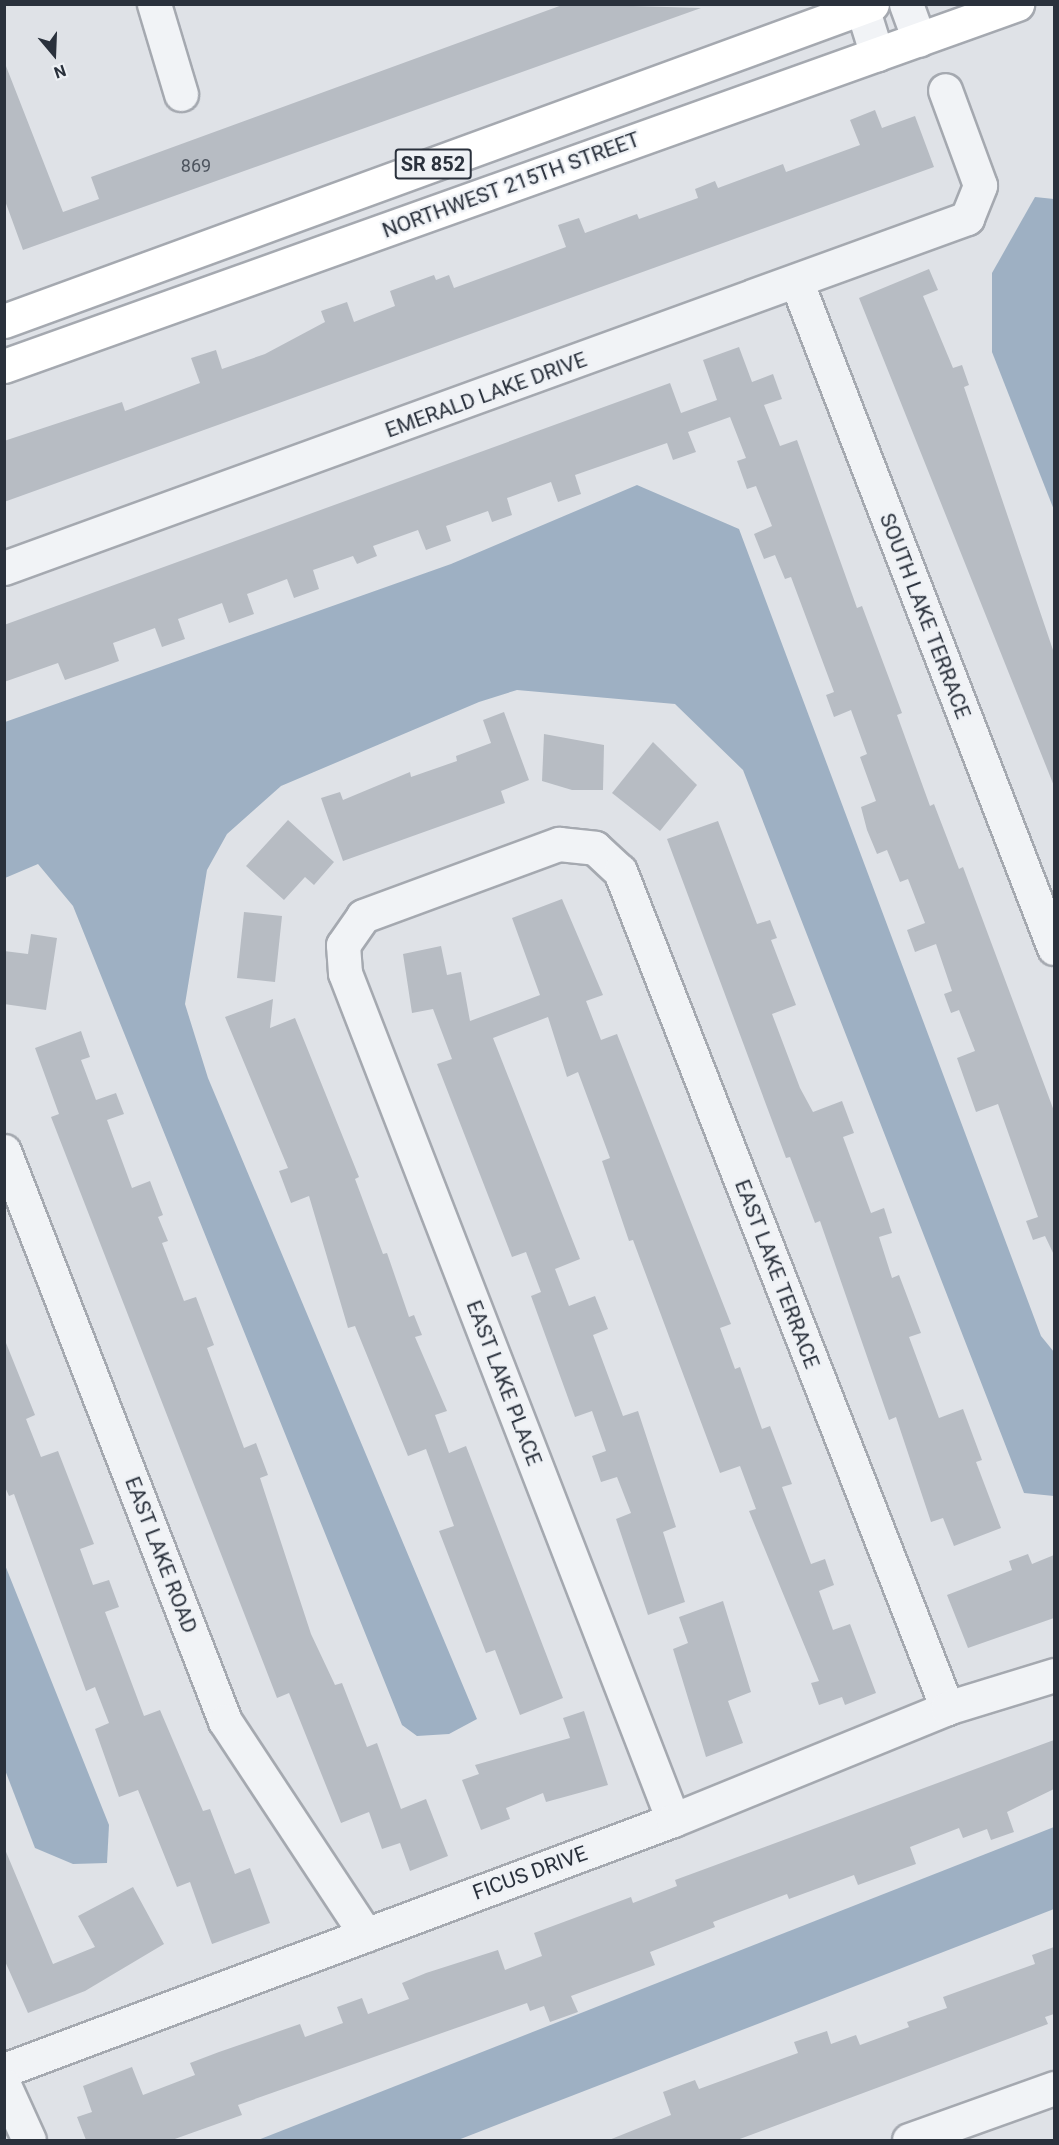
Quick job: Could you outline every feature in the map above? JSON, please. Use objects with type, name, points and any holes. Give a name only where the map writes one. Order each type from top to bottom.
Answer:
[{"type":"main road","name":"NORTHWEST 215TH STREET","points":[[4,366],[1017,4]]},
{"type":"main road","name":"SR 852","points":[[4,321],[865,6]]},
{"type":"street","points":[[154,4],[181,94]]},
{"type":"street","points":[[906,4],[919,40]]},
{"type":"street","points":[[865,6],[877,55]]},
{"type":"street","name":"EMERALD LAKE DRIVE","points":[[4,568],[797,283],[967,218],[980,185],[945,90]]},
{"type":"street","name":"SOUTH LAKE TERRACE","points":[[797,283],[1054,948]]},
{"type":"street","name":"EAST LAKE TERRACE","points":[[343,945],[363,916],[559,844],[595,848],[620,871],[947,1708]]},
{"type":"street","name":"EAST LAKE PLACE","points":[[343,945],[345,973],[673,1820]]},
{"type":"street","name":"EAST LAKE ROAD","points":[[4,1151],[225,1721],[366,1935]]},
{"type":"street","name":"FICUS DRIVE","points":[[4,2070],[673,1820],[947,1708],[1054,1675]]},
{"type":"street","points":[[4,2085],[29,2140]]},
{"type":"street","points":[[909,2140],[1054,2088]]},
{"type":"water","points":[[1035,197],[1054,199],[1054,510],[992,352],[992,273]]},
{"type":"water","points":[[637,485],[739,529],[1041,1336],[1054,1352],[1054,1496],[1024,1493],[743,770],[675,704],[517,690],[479,702],[281,786],[227,834],[207,870],[185,1004],[208,1078],[477,1719],[449,1734],[417,1736],[402,1725],[73,906],[38,864],[5,878],[5,722],[451,564]]},
{"type":"water","points":[[5,1565],[109,1825],[107,1863],[73,1864],[35,1848],[5,1770]]},
{"type":"water","points":[[1054,1827],[1054,1909],[458,2140],[258,2140]]},
{"type":"building","points":[[565,4],[701,8],[23,250],[4,198],[4,61],[63,212],[99,199],[91,177]]},
{"type":"building","points":[[875,110],[882,128],[915,116],[934,167],[4,502],[4,441],[122,402],[125,411],[200,383],[191,358],[216,350],[222,369],[265,354],[325,322],[321,311],[347,302],[354,322],[395,306],[390,291],[434,275],[436,280],[449,275],[454,288],[566,247],[558,225],[579,218],[585,233],[637,214],[639,219],[698,198],[695,189],[715,181],[718,188],[783,164],[786,172],[860,145],[850,120]]},
{"type":"building","points":[[929,269],[938,290],[923,296],[953,368],[962,365],[969,385],[964,387],[1054,653],[1054,786],[859,298]]},
{"type":"building","points":[[739,347],[752,382],[773,374],[782,399],[764,405],[780,446],[797,440],[857,608],[862,606],[902,713],[897,715],[930,806],[934,804],[959,869],[963,867],[1054,1111],[1054,1255],[1045,1236],[1033,1240],[1026,1221],[1038,1217],[998,1104],[976,1112],[957,1058],[975,1051],[959,1010],[951,1013],[944,994],[952,991],[936,944],[915,952],[907,930],[925,923],[908,879],[900,882],[887,850],[877,854],[867,830],[861,807],[876,801],[860,757],[867,754],[851,710],[834,717],[826,695],[834,692],[791,577],[785,579],[775,555],[764,559],[754,534],[772,526],[756,486],[747,489],[737,461],[746,458],[730,417],[688,432],[696,452],[673,460],[667,443],[575,475],[581,494],[558,502],[551,482],[507,498],[512,515],[492,522],[488,511],[446,526],[451,541],[426,550],[418,530],[373,546],[377,556],[357,564],[353,556],[313,570],[319,589],[294,598],[287,579],[247,594],[254,614],[229,623],[222,603],[178,619],[185,639],[162,647],[155,628],[113,643],[119,661],[97,669],[65,680],[58,663],[4,682],[4,625],[670,383],[681,413],[717,400],[703,360]]},
{"type":"building","points":[[504,712],[529,780],[501,791],[505,803],[343,861],[321,798],[340,792],[343,800],[410,772],[411,777],[457,761],[456,756],[491,743],[483,720]]},
{"type":"building","points":[[544,734],[604,745],[603,790],[572,790],[542,781]]},
{"type":"building","points":[[653,742],[697,785],[660,831],[612,793]]},
{"type":"building","points":[[288,820],[334,862],[314,885],[305,877],[284,900],[246,866]]},
{"type":"building","points":[[718,821],[757,924],[770,920],[777,938],[771,940],[796,1005],[772,1014],[800,1088],[813,1112],[842,1101],[854,1133],[843,1137],[871,1213],[884,1208],[892,1233],[879,1237],[892,1278],[899,1275],[921,1333],[909,1337],[939,1418],[963,1409],[982,1460],[976,1462],[1001,1528],[954,1546],[943,1518],[931,1522],[896,1417],[889,1420],[820,1221],[815,1223],[790,1157],[786,1158],[667,839]]},
{"type":"building","points":[[562,899],[603,995],[586,1001],[601,1040],[617,1034],[731,1324],[720,1328],[735,1369],[740,1367],[762,1429],[770,1426],[792,1484],[782,1487],[811,1564],[825,1559],[834,1585],[819,1591],[833,1630],[850,1624],[876,1693],[845,1705],[842,1697],[819,1705],[811,1683],[819,1681],[749,1511],[756,1509],[740,1466],[720,1473],[633,1240],[629,1241],[602,1161],[610,1158],[578,1072],[567,1077],[548,1017],[493,1038],[580,1259],[555,1269],[569,1306],[595,1296],[608,1329],[593,1335],[623,1416],[638,1411],[676,1527],[663,1532],[685,1602],[648,1615],[616,1519],[631,1513],[617,1477],[601,1482],[592,1456],[606,1451],[592,1411],[575,1417],[531,1296],[541,1292],[526,1252],[512,1257],[437,1064],[452,1059],[433,1009],[412,1013],[403,954],[441,946],[447,975],[461,972],[470,1021],[540,995],[512,918]]},
{"type":"building","points":[[244,912],[282,916],[275,982],[237,978]]},
{"type":"building","points":[[31,934],[57,938],[46,1010],[4,1004],[4,951],[28,954]]},
{"type":"building","points":[[273,999],[270,1028],[295,1018],[359,1177],[355,1179],[383,1254],[387,1253],[409,1317],[414,1315],[422,1335],[415,1337],[447,1411],[435,1415],[449,1453],[466,1446],[563,1698],[520,1715],[495,1650],[486,1653],[439,1531],[454,1526],[426,1449],[408,1456],[355,1326],[348,1328],[309,1196],[291,1203],[279,1171],[288,1168],[225,1017]]},
{"type":"building","points":[[81,1031],[90,1057],[81,1060],[96,1100],[116,1093],[124,1114],[107,1120],[132,1188],[150,1181],[163,1215],[158,1217],[168,1241],[162,1243],[184,1301],[196,1297],[214,1345],[207,1348],[244,1448],[256,1443],[268,1475],[260,1478],[311,1634],[335,1685],[342,1683],[367,1747],[377,1743],[401,1809],[426,1799],[448,1856],[410,1871],[400,1843],[382,1849],[369,1812],[341,1823],[289,1693],[277,1698],[51,1117],[59,1114],[35,1048]]},
{"type":"building","points":[[4,1338],[35,1415],[26,1419],[41,1457],[58,1451],[94,1544],[80,1549],[93,1585],[109,1580],[119,1607],[105,1612],[144,1716],[160,1710],[203,1811],[210,1809],[235,1874],[250,1868],[270,1923],[212,1944],[190,1882],[177,1887],[138,1790],[119,1797],[95,1729],[109,1723],[95,1687],[86,1691],[14,1494],[9,1496],[4,1485]]},
{"type":"building","points":[[1028,1554],[1032,1564],[1054,1555],[1054,1618],[968,1648],[947,1595],[1012,1570],[1009,1561]]},
{"type":"building","points":[[723,1601],[751,1692],[728,1701],[743,1743],[706,1757],[673,1649],[688,1643],[679,1617]]},
{"type":"building","points":[[584,1711],[608,1785],[546,1802],[543,1793],[506,1808],[510,1819],[481,1830],[462,1780],[479,1774],[475,1765],[570,1738],[563,1718]]},
{"type":"building","points":[[1054,1740],[1054,1789],[1007,1812],[1014,1832],[991,1840],[987,1829],[963,1838],[959,1828],[910,1847],[916,1864],[858,1885],[854,1875],[789,1899],[787,1894],[713,1922],[715,1927],[650,1952],[655,1965],[571,1996],[578,2012],[550,2022],[544,2006],[530,2011],[527,2003],[238,2105],[242,2115],[172,2140],[86,2140],[77,2117],[92,2112],[83,2086],[132,2067],[143,2095],[195,2075],[190,2063],[219,2052],[300,2024],[305,2037],[343,2023],[337,2007],[362,1998],[368,2014],[409,1999],[402,1983],[426,1973],[498,1950],[505,1970],[542,1956],[534,1933],[631,1897],[633,1903],[677,1886],[675,1880]]},
{"type":"building","points":[[4,1847],[53,1964],[95,1947],[78,1916],[133,1887],[164,1944],[85,1991],[28,2013],[4,1959]]},
{"type":"building","points":[[1054,1947],[1054,2014],[1045,2017],[1048,2024],[737,2140],[609,2140],[671,2115],[663,2092],[695,2080],[699,2089],[798,2053],[794,2042],[827,2031],[831,2044],[856,2035],[860,2045],[909,2027],[907,2022],[947,2008],[943,1997],[1035,1964],[1032,1955]]}]
